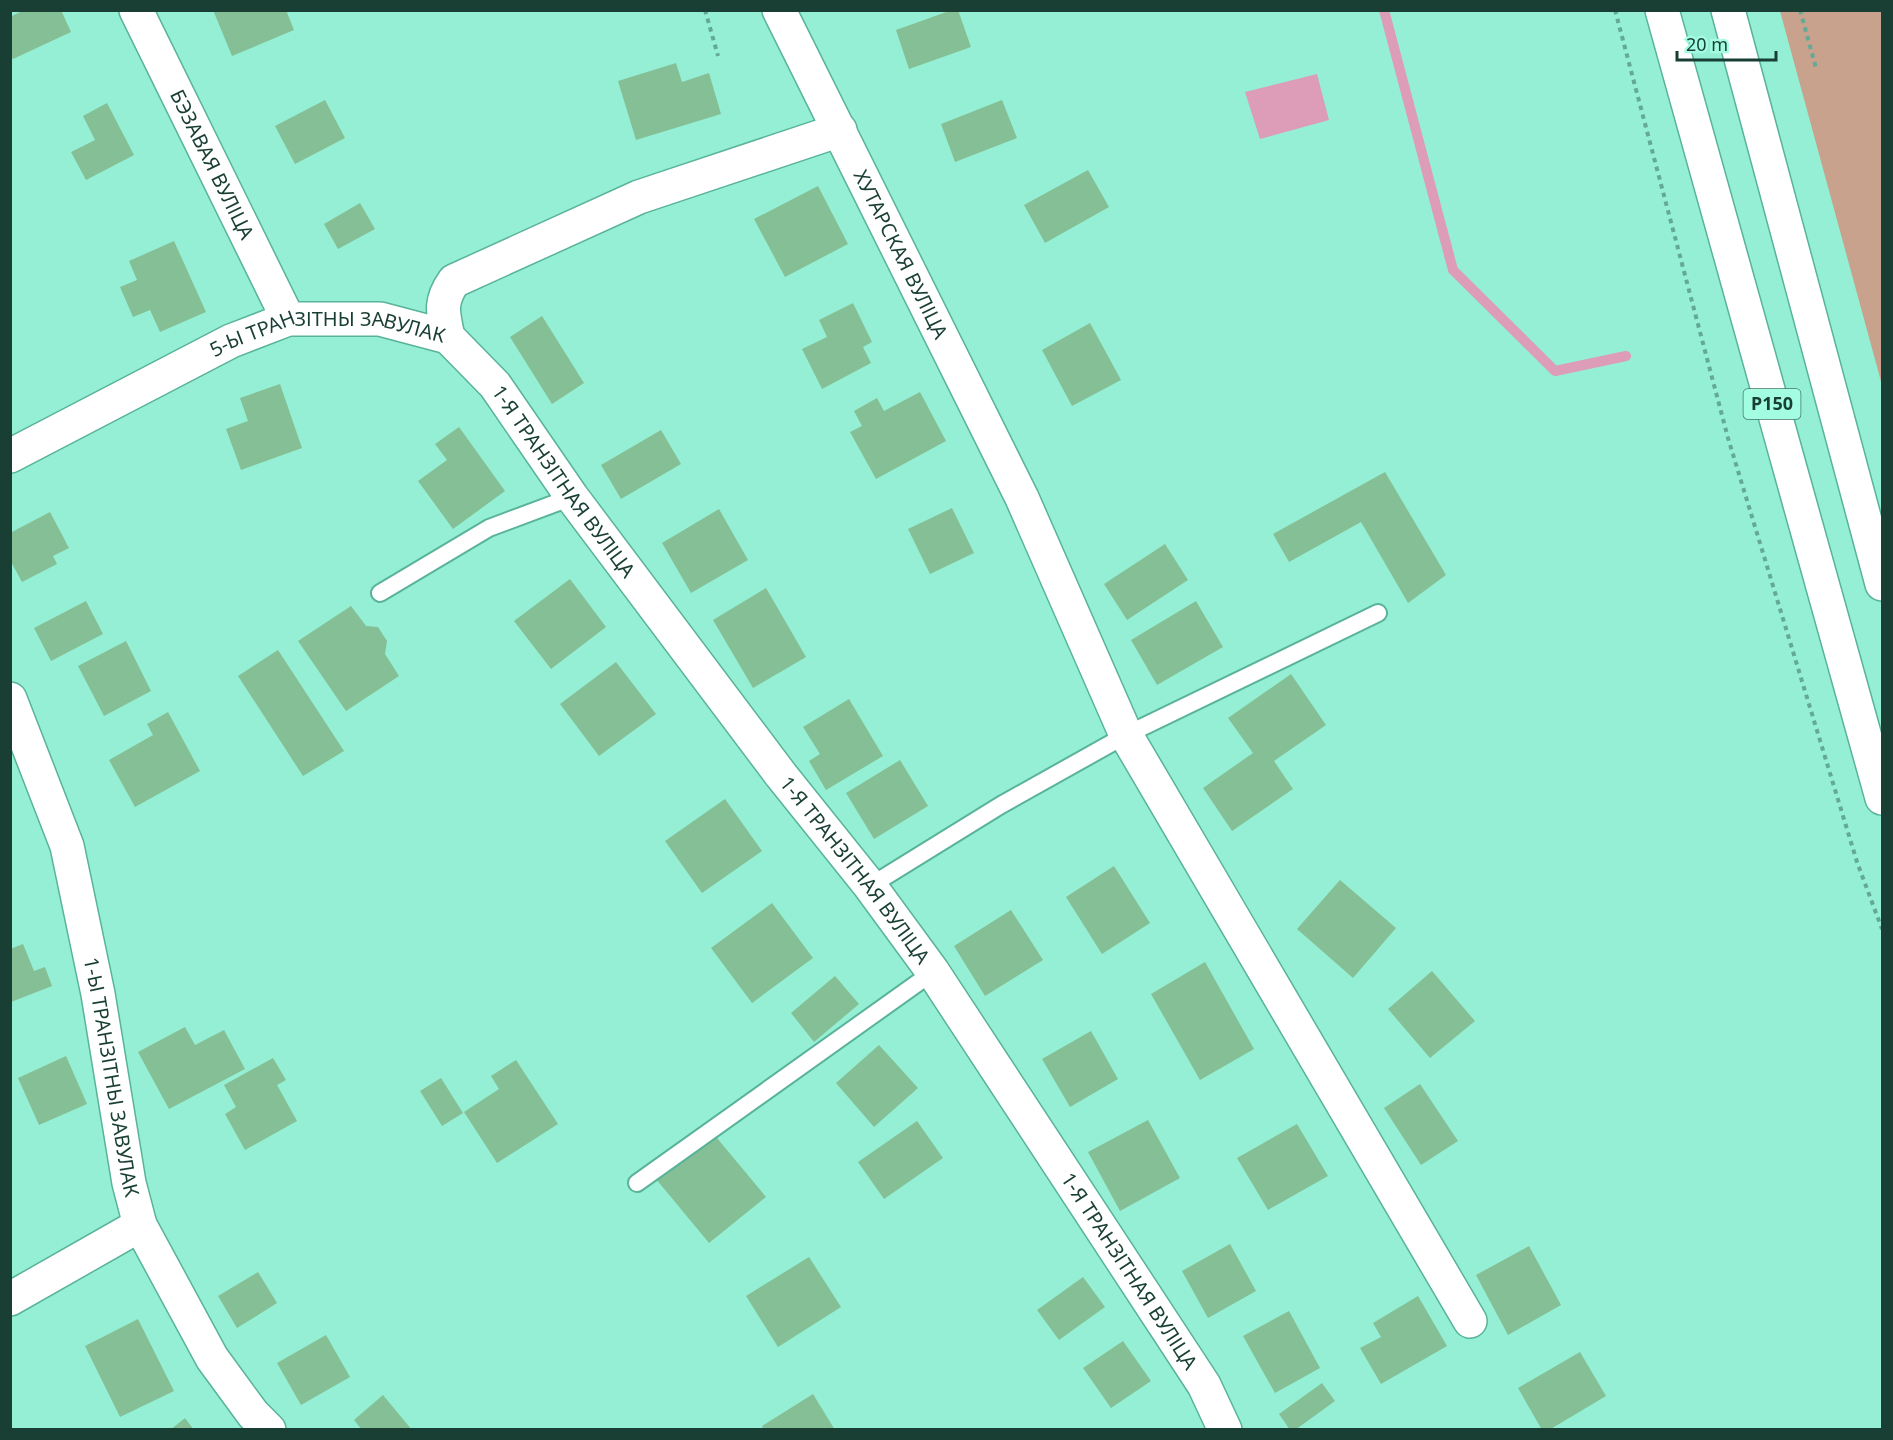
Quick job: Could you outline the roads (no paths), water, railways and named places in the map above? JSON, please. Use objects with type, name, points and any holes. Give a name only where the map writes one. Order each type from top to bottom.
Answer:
[{"type":"street","name":"БЭЗАВАЯ ВУЛІЦА","points":[[136,10],[288,319]]},
{"type":"street","name":"ХУТАРСКАЯ ВУЛІЦА","points":[[779,10],[1022,498],[1126,735]]},
{"type":"street","name":"Р150","points":[[1662,10],[1882,798]]},
{"type":"street","name":"Р150","points":[[1728,10],[1882,584]]},
{"type":"street","name":"5-Ы ТРАНЗІТНЫ ЗАВУЛАК","points":[[10,456],[231,341],[288,319],[380,319],[448,337],[443,311],[444,295],[454,281],[639,197],[840,130]]},
{"type":"street","name":"1-Я ТРАНЗІТНАЯ ВУЛІЦА","points":[[448,337],[495,385],[572,497],[781,775],[870,886],[933,972],[1204,1385],[1225,1430]]},
{"type":"street","name":"1-Ы ТРАНЗІТНЫ ЗАВУЛАК","points":[[10,699],[67,846],[98,994],[129,1183],[140,1225],[212,1358],[253,1414],[269,1430]]},
{"type":"street","points":[[1126,735],[1470,1321]]},
{"type":"street","points":[[10,1299],[140,1225]]},
{"type":"lane","points":[[380,593],[489,528],[572,497]]},
{"type":"lane","points":[[870,886],[1001,805],[1126,735],[1378,613]]},
{"type":"lane","points":[[637,1183],[933,972]]},
{"type":"waterway","points":[[1384,10],[1453,270],[1555,371],[1626,356]]}]
